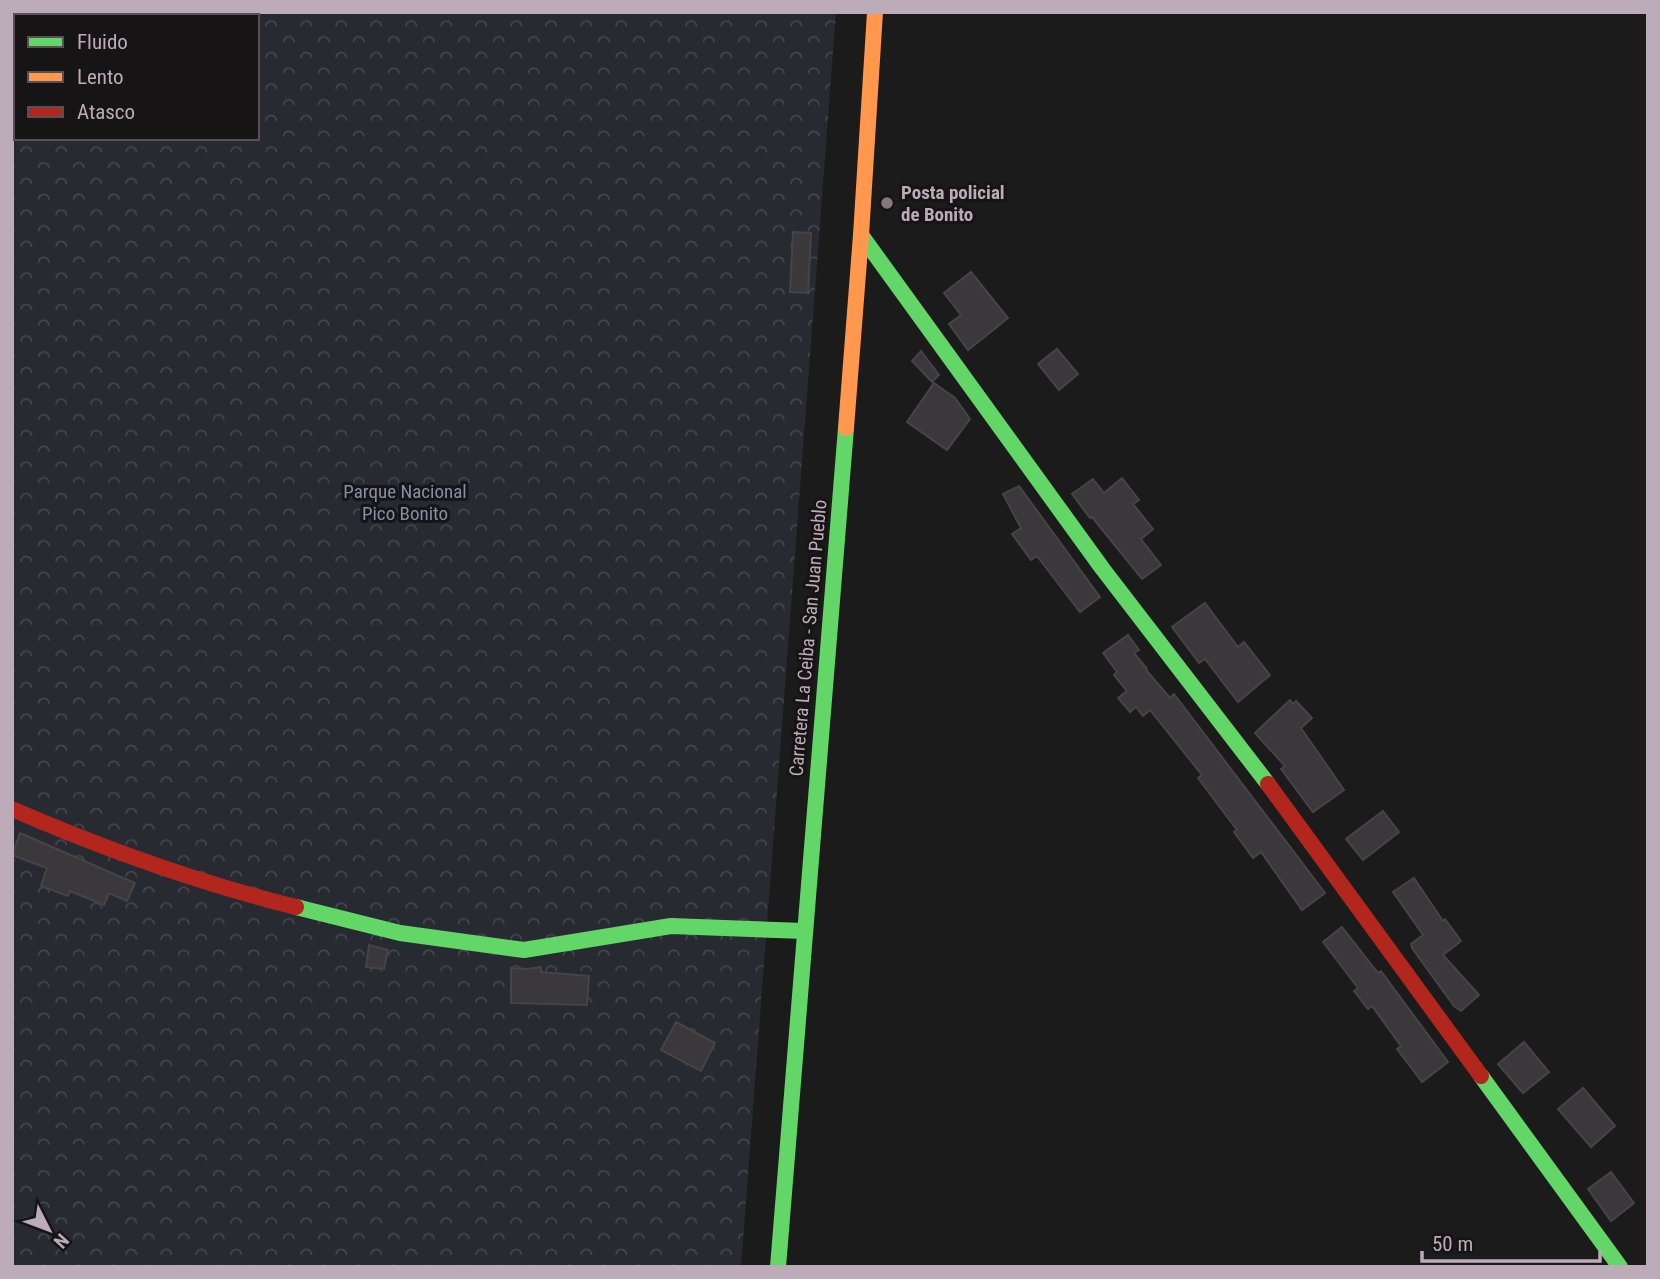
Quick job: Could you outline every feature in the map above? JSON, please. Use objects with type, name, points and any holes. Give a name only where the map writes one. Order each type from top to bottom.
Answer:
[{"type":"street","name":"Carretera La Ceiba - San Juan Pueblo","points":[[778,1267],[860,235],[874,12]]},
{"type":"street","points":[[860,235],[1102,568],[1301,827],[1620,1267]]},
{"type":"street","points":[[12,809],[153,865],[283,904],[400,933],[524,950],[671,926],[804,931]]},
{"type":"green space","name":"Parque Nacional Pico Bonito","points":[[12,12],[836,12],[741,1267],[12,1267]]},
{"type":"building","points":[[793,232],[811,233],[808,293],[790,292]]},
{"type":"building","points":[[971,272],[1008,318],[968,350],[949,324],[961,315],[944,293]]},
{"type":"building","points":[[1057,349],[1078,374],[1059,390],[1038,364]]},
{"type":"building","points":[[921,351],[939,375],[932,382],[912,361]]},
{"type":"building","points":[[934,383],[955,398],[970,419],[947,450],[907,422]]},
{"type":"building","points":[[1122,478],[1139,500],[1133,504],[1153,529],[1141,539],[1161,565],[1142,579],[1072,494],[1093,479],[1104,493]]},
{"type":"building","points":[[1019,486],[1100,597],[1080,612],[1037,556],[1031,560],[1012,534],[1021,528],[1003,494]]},
{"type":"building","points":[[1205,603],[1238,647],[1244,642],[1270,675],[1238,702],[1205,659],[1199,663],[1172,627]]},
{"type":"building","points":[[1128,635],[1139,650],[1134,653],[1146,670],[1170,698],[1174,694],[1325,893],[1302,910],[1261,852],[1253,858],[1234,832],[1237,830],[1198,778],[1202,775],[1150,710],[1143,716],[1136,707],[1130,712],[1118,698],[1127,691],[1114,675],[1117,672],[1103,653]]},
{"type":"building","points":[[1290,700],[1293,704],[1296,701],[1312,718],[1301,728],[1344,790],[1313,812],[1281,769],[1285,766],[1255,733]]},
{"type":"building","points":[[1383,811],[1399,832],[1363,860],[1346,839]]},
{"type":"building","points":[[20,833],[135,883],[127,901],[109,893],[104,905],[70,891],[68,896],[41,886],[47,868],[12,855]]},
{"type":"building","points":[[1414,878],[1443,921],[1445,919],[1461,941],[1443,955],[1479,995],[1461,1011],[1454,1006],[1412,948],[1411,944],[1423,935],[1393,892]]},
{"type":"building","points":[[1342,927],[1378,973],[1381,971],[1448,1062],[1422,1082],[1397,1049],[1401,1046],[1372,1006],[1368,1009],[1354,991],[1358,988],[1323,942]]},
{"type":"building","points":[[369,945],[388,950],[384,969],[366,967]]},
{"type":"building","points":[[541,967],[541,972],[589,976],[587,1005],[511,1003],[511,968]]},
{"type":"building","points":[[676,1022],[715,1043],[701,1071],[661,1050]]},
{"type":"building","points":[[1524,1042],[1549,1072],[1523,1093],[1498,1064]]},
{"type":"building","points":[[1583,1088],[1615,1126],[1591,1147],[1558,1109]]},
{"type":"building","points":[[1611,1172],[1634,1203],[1611,1221],[1588,1189]]},
{"type":"traffic: fast","points":[[861,235],[1102,568],[1268,784]]},
{"type":"traffic: fast","points":[[778,1267],[846,428]]},
{"type":"traffic: fast","points":[[296,907],[400,933],[524,950],[671,926],[804,931]]},
{"type":"traffic: fast","points":[[1481,1076],[1620,1267]]},
{"type":"traffic: slow","points":[[846,428],[875,12]]},
{"type":"traffic: jam","points":[[1268,784],[1481,1076]]},
{"type":"traffic: jam","points":[[12,809],[152,864],[296,907]]},
{"type":"place","name":"Posta policial de Bonito","points":[[887,203]]}]
